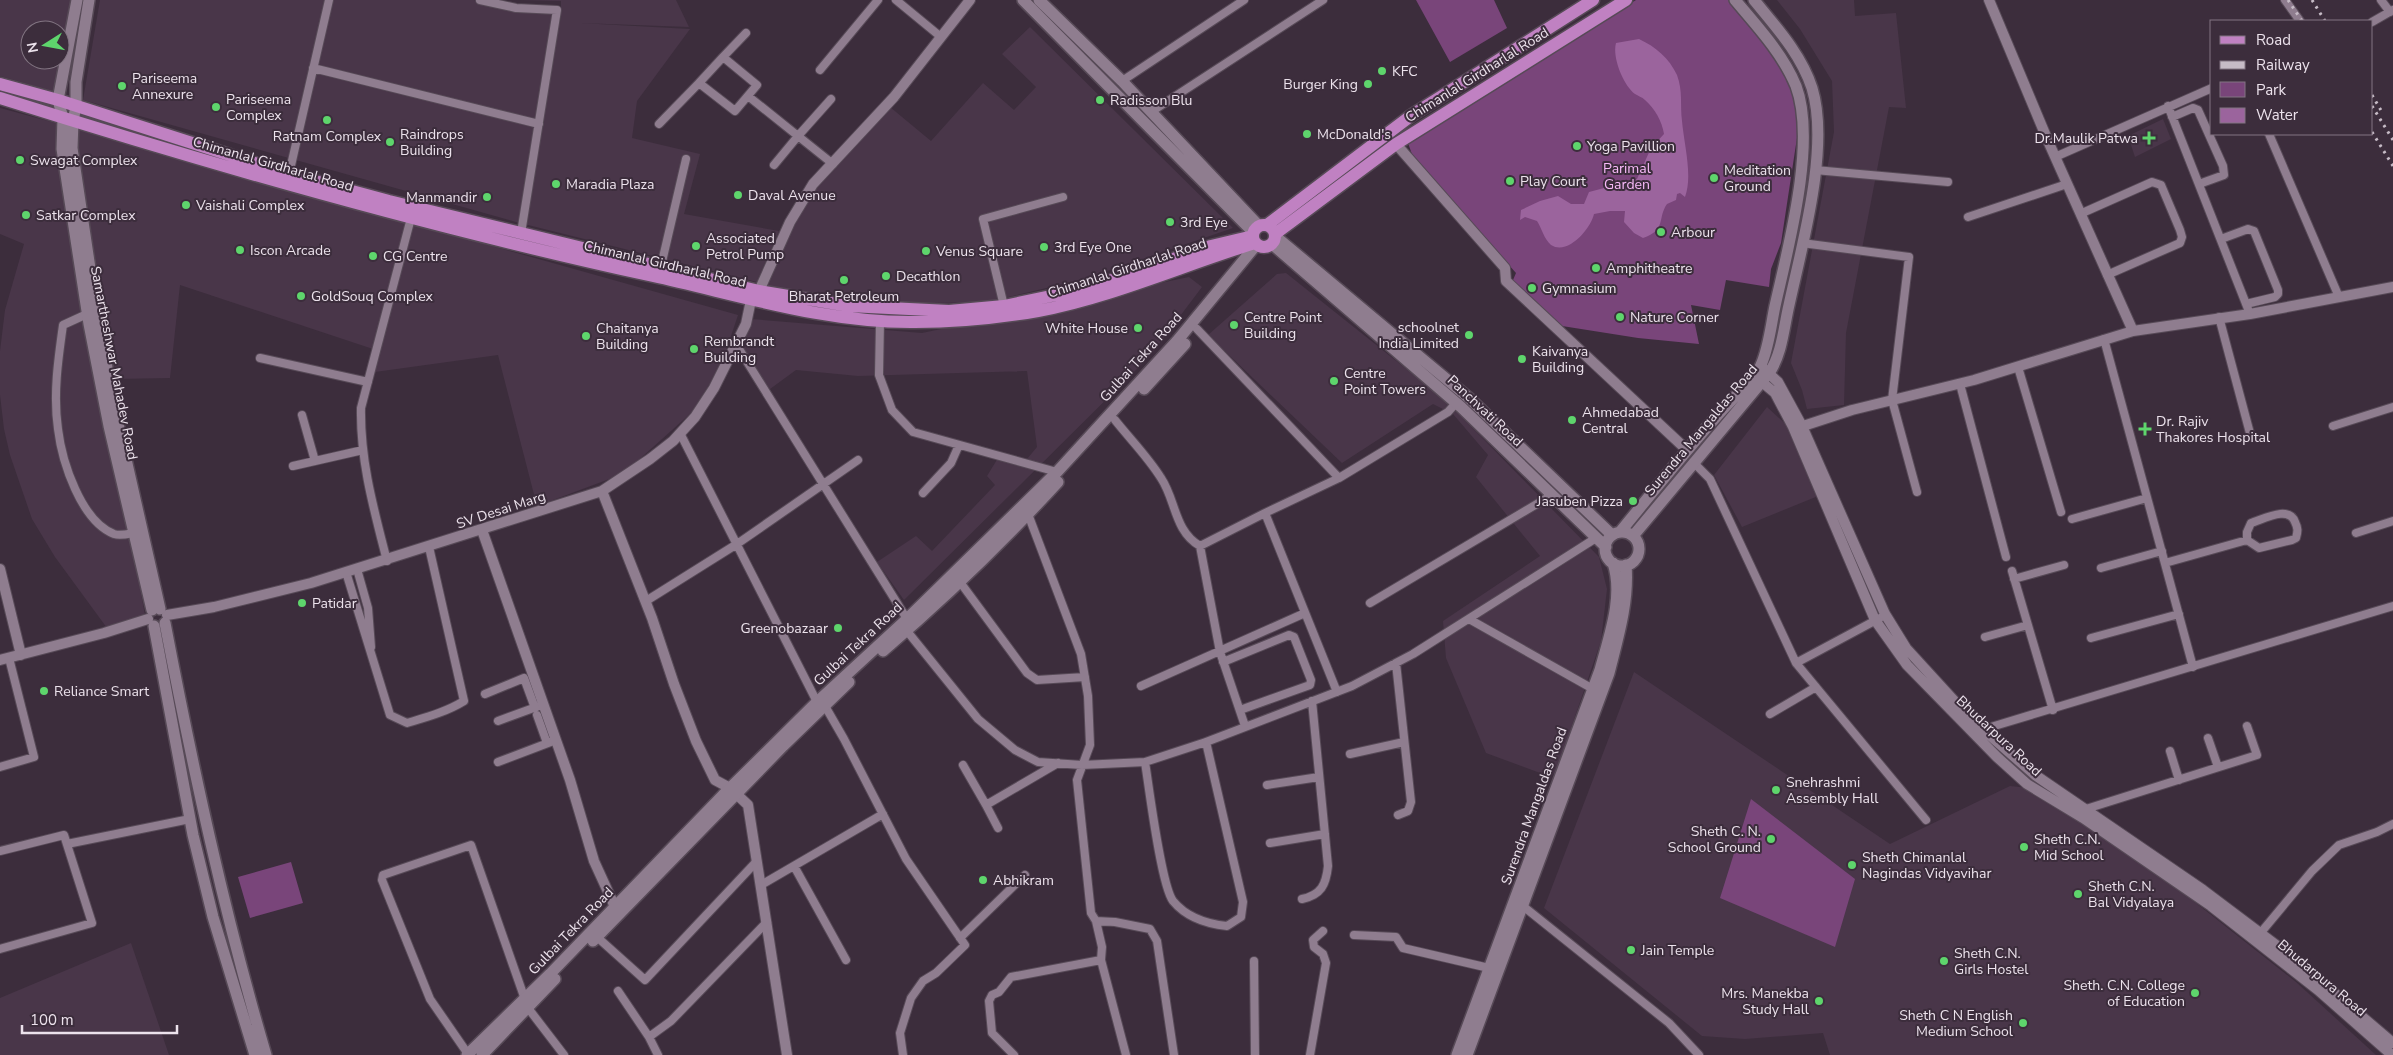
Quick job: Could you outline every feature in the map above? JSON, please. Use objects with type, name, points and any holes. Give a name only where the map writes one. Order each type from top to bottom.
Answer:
[{"type":"main road","points":[[68,120],[58,100],[77,0]]},
{"type":"main road","points":[[68,120],[76,106],[76,82],[89,0]]},
{"type":"main road","points":[[1023,0],[1263,237]]},
{"type":"main road","points":[[1039,0],[1152,112],[1263,237]]},
{"type":"main road","name":"Chimanlal Girdharlal Road","points":[[58,100],[289,174],[389,201],[660,266],[755,295],[887,310],[949,311],[1004,306],[1089,288],[1231,239],[1263,237],[1412,115],[1593,0]]},
{"type":"main road","name":"Chimanlal Girdharlal Road","points":[[0,98],[278,183],[411,218],[755,295],[846,318],[880,321],[948,321],[1040,311],[1092,298],[1263,237],[1396,144],[1626,0]]},
{"type":"main road","name":"Surendra Mangaldas Road","points":[[1616,534],[1687,450],[1761,374],[1788,248],[1800,171],[1801,111],[1799,97],[1789,71],[1735,0]]},
{"type":"main road","name":"Surendra Mangaldas Road","points":[[1633,536],[1694,462],[1777,355],[1802,243],[1815,170],[1816,110],[1812,88],[1802,62],[1754,0]]},
{"type":"main road","points":[[0,84],[58,100]]},
{"type":"main road","name":"Samartheshwar Mahadev Road","points":[[68,120],[62,149],[87,314],[133,533],[158,617]]},
{"type":"main road","name":"Samartheshwar Mahadev Road","points":[[68,120],[98,322],[158,617]]},
{"type":"main road","name":"Gulbai Tekra Road","points":[[821,704],[907,631],[960,582],[1028,514],[1174,357],[1227,291],[1263,237]]},
{"type":"main road","name":"Gulbai Tekra Road","points":[[468,1054],[597,937],[734,792],[821,704],[1057,472],[1177,341],[1263,237]]},
{"type":"main road","name":"Panchvati Road","points":[[1263,237],[1456,403],[1606,547]]},
{"type":"main road","name":"Panchvati Road","points":[[1263,237],[1469,398],[1616,534]]},
{"type":"main road","points":[[1616,534],[1633,536],[1639,545],[1637,558],[1626,565],[1613,563],[1607,556],[1606,547],[1616,534]]},
{"type":"main road","name":"Surendra Mangaldas Road","points":[[1457,1055],[1600,670],[1614,616],[1619,579],[1613,563]]},
{"type":"main road","name":"Surendra Mangaldas Road","points":[[1467,1055],[1609,673],[1622,618],[1627,581],[1626,565]]},
{"type":"main road","points":[[158,617],[190,819],[213,917],[255,1055]]},
{"type":"main road","points":[[158,617],[220,885],[266,1055]]},
{"type":"main road","name":"Gulbai Tekra Road","points":[[482,1055],[526,1003],[615,907],[734,792]]},
{"type":"street","points":[[289,174],[329,0]]},
{"type":"street","points":[[480,0],[516,8],[558,10],[521,233]]},
{"type":"street","points":[[820,70],[878,0]]},
{"type":"street","points":[[896,0],[941,37]]},
{"type":"street","name":"SV Desai Marg","points":[[4,659],[158,617],[214,607],[311,584],[388,561],[602,491],[650,459],[695,417],[714,388],[746,324],[755,295],[790,222],[813,184],[894,97],[970,0]]},
{"type":"street","points":[[1122,81],[1244,0]]},
{"type":"street","points":[[1152,112],[1324,0]]},
{"type":"street","points":[[1989,0],[2132,332]]},
{"type":"street","points":[[2285,0],[2299,20]]},
{"type":"street","points":[[2373,21],[2391,11],[2381,0]]},
{"type":"street","points":[[659,124],[746,33]]},
{"type":"street","points":[[699,84],[735,111],[757,85],[723,57]]},
{"type":"street","points":[[313,68],[538,124]]},
{"type":"street","points":[[2055,157],[2210,89]]},
{"type":"street","points":[[748,96],[833,164]]},
{"type":"street","points":[[774,165],[831,99]]},
{"type":"street","points":[[2168,106],[2248,309]]},
{"type":"street","points":[[2172,117],[2193,108],[2198,110],[2223,166],[2224,174],[2199,184]]},
{"type":"street","points":[[2269,135],[2339,297]]},
{"type":"street","points":[[1396,144],[1505,268],[1506,281],[1687,450]]},
{"type":"street","points":[[660,266],[686,159]]},
{"type":"street","points":[[1815,170],[1948,182]]},
{"type":"street","points":[[2080,214],[2152,182],[2161,185],[2180,230],[2182,238],[2180,243],[2108,275]]},
{"type":"street","points":[[1968,217],[2067,184]]},
{"type":"street","points":[[1004,306],[983,219],[1063,197]]},
{"type":"street","points":[[388,561],[368,485],[363,450],[361,408],[411,218]]},
{"type":"street","points":[[1798,427],[1852,410],[1960,384],[2104,339],[2132,332],[2219,318],[2275,298],[2278,290],[2254,231],[2248,229],[2221,239]]},
{"type":"street","points":[[1802,243],[1909,258],[1892,400],[1917,492]]},
{"type":"street","points":[[2248,309],[2339,297],[2393,287]]},
{"type":"street","points":[[87,314],[63,325],[56,374],[58,429],[68,471],[86,509],[106,530],[116,535],[133,533]]},
{"type":"street","points":[[2219,318],[2251,437]]},
{"type":"street","points":[[880,321],[879,375],[892,410],[913,432],[1057,472]]},
{"type":"street","points":[[1197,329],[1339,478]]},
{"type":"street","points":[[2104,339],[2193,667]]},
{"type":"street","points":[[736,344],[908,619]]},
{"type":"street","points":[[260,358],[368,382]]},
{"type":"street","points":[[2018,367],[2061,512]]},
{"type":"street","name":"Bhudarpura Road","points":[[1761,374],[1778,382],[1886,615],[1906,648],[1978,732]]},
{"type":"street","points":[[1960,384],[2006,557]]},
{"type":"street","points":[[1200,546],[1339,478],[1448,412],[1456,403]]},
{"type":"street","points":[[2333,426],[2393,407]]},
{"type":"street","points":[[302,415],[316,461]]},
{"type":"street","points":[[1115,420],[1162,478],[1183,531],[1189,540],[1200,546]]},
{"type":"street","name":"Bhudarpura Road","points":[[1798,427],[1875,620],[1907,665],[1978,732],[2083,812],[2164,868],[2257,937],[2392,1055]]},
{"type":"street","points":[[680,433],[821,704],[844,739],[906,859],[964,945],[936,973],[923,981],[911,998],[900,1033],[902,1055]]},
{"type":"street","points":[[923,493],[951,463],[960,445]]},
{"type":"street","points":[[294,466],[363,450]]},
{"type":"street","points":[[646,601],[737,544],[858,460]]},
{"type":"street","points":[[1694,462],[1710,479],[1796,663],[1926,820]]},
{"type":"street","points":[[602,491],[646,601],[696,741],[714,780],[734,792],[748,805],[787,1055]]},
{"type":"street","points":[[1370,603],[1552,495]]},
{"type":"street","points":[[2072,519],[2147,498]]},
{"type":"street","points":[[1265,513],[1337,692]]},
{"type":"street","points":[[2165,562],[2247,540],[2259,548],[2292,540],[2296,538],[2298,531],[2293,516],[2288,513],[2281,514],[2251,523],[2247,532],[2247,540]]},
{"type":"street","points":[[1028,514],[1081,654],[1088,696],[1090,746],[1077,780],[1092,913],[1102,947],[1101,960],[1126,1055]]},
{"type":"street","points":[[2356,533],[2393,521]]},
{"type":"street","points":[[482,530],[538,709],[552,742],[594,861],[615,907]]},
{"type":"street","points":[[907,631],[978,719],[1014,750],[1038,762],[1082,765],[1145,762],[1206,742],[1352,686],[1396,663],[1469,619],[1596,538]]},
{"type":"street","points":[[1200,546],[1220,652],[1245,726]]},
{"type":"street","points":[[346,572],[390,715],[407,723],[448,711],[464,701],[429,547]]},
{"type":"street","points":[[2101,568],[2162,551]]},
{"type":"street","points":[[2053,710],[2013,575],[2064,565]]},
{"type":"street","points":[[0,569],[21,655]]},
{"type":"street","points":[[357,569],[368,608],[371,634],[370,654]]},
{"type":"street","points":[[960,582],[1027,673],[1037,680],[1085,677]]},
{"type":"street","points":[[1978,732],[2393,606]]},
{"type":"street","points":[[1141,686],[1305,613]]},
{"type":"street","points":[[2091,638],[2179,614]]},
{"type":"street","points":[[1796,663],[1886,615]]},
{"type":"street","points":[[1469,619],[1593,689]]},
{"type":"street","points":[[1985,637],[2028,625]]},
{"type":"street","points":[[1224,662],[1289,635],[1294,637],[1311,680],[1310,685],[1240,710]]},
{"type":"street","points":[[0,767],[34,757],[4,659]]},
{"type":"street","points":[[1396,663],[1410,802],[1408,811],[1398,815]]},
{"type":"street","points":[[484,694],[529,677]]},
{"type":"street","points":[[1770,714],[1816,687]]},
{"type":"street","points":[[1302,899],[1314,897],[1327,882],[1325,834],[1312,701]]},
{"type":"street","points":[[498,721],[538,709]]},
{"type":"street","points":[[2083,812],[2256,755],[2247,726]]},
{"type":"street","points":[[2208,738],[2218,767]]},
{"type":"street","points":[[498,762],[552,742]]},
{"type":"street","points":[[1145,762],[1165,878],[1173,900],[1196,919],[1207,924],[1227,926],[1241,917],[1243,902],[1206,742]]},
{"type":"street","points":[[1350,754],[1404,742]]},
{"type":"street","points":[[2170,751],[2179,780]]},
{"type":"street","points":[[986,805],[1058,763]]},
{"type":"street","points":[[963,765],[998,828]]},
{"type":"street","points":[[1267,785],[1319,777]]},
{"type":"street","points":[[761,885],[883,814]]},
{"type":"street","points":[[67,844],[190,819]]},
{"type":"street","points":[[2257,937],[2312,871],[2339,845],[2377,832],[2393,824]]},
{"type":"street","points":[[1270,843],[1325,834]]},
{"type":"street","points":[[0,851],[64,835],[92,923],[0,949]]},
{"type":"street","points":[[468,1054],[430,999],[382,880],[383,875],[471,845],[526,1003],[564,1055]]},
{"type":"street","points":[[597,937],[645,980],[757,861]]},
{"type":"street","points":[[794,866],[846,960]]},
{"type":"street","points":[[960,938],[1025,875]]},
{"type":"street","points":[[1522,906],[1668,1023],[1699,1055]]},
{"type":"street","points":[[649,1037],[671,1021],[767,922]]},
{"type":"street","points":[[1096,922],[1115,922],[1150,929],[1157,941],[1174,1055]]},
{"type":"street","points":[[1310,1055],[1326,963],[1323,954],[1314,947],[1314,940],[1323,931]]},
{"type":"street","points":[[1354,935],[1396,937],[1403,948],[1489,968]]},
{"type":"street","name":"Bhudarpura Road","points":[[2257,937],[2292,957],[2393,1043]]},
{"type":"street","points":[[1014,1055],[992,1033],[989,1001],[992,995],[1000,992],[1011,977],[1101,960]]},
{"type":"street","points":[[1254,961],[1255,1055]]},
{"type":"street","points":[[618,991],[649,1037],[658,1055]]},
{"type":"shaded area","points":[[0,0],[73,0],[69,20],[20,20],[20,70],[59,70],[55,92],[0,76]]},
{"type":"shaded area","points":[[100,0],[474,0],[516,11],[559,14],[561,22],[561,1],[519,0],[676,0],[689,27],[580,23],[690,29],[637,101],[632,138],[700,154],[684,214],[779,231],[757,282],[516,222],[83,100]]},
{"type":"shaded area","points":[[1777,0],[1854,0],[1855,16],[1896,13],[1906,108],[1889,107],[1846,333],[1844,405],[1807,409],[1802,390],[1791,363],[1834,132],[1832,81],[1800,29]]},
{"type":"shaded area","points":[[1030,27],[1233,228],[1084,279],[988,302],[881,304],[766,286],[795,225],[818,185],[890,107],[931,141],[983,83],[1014,110],[1036,87],[1002,54]]},
{"type":"shaded area","points":[[0,108],[56,123],[59,150],[145,615],[107,628],[55,557],[32,519],[10,455],[4,429],[0,395],[0,351],[5,310],[24,244],[0,234]]},
{"type":"shaded area","name":"Dr.Maulik Patwa","points":[[2163,119],[2171,139],[2135,157],[2128,136]]},
{"type":"shaded area","points":[[79,130],[738,315],[726,351],[709,385],[691,413],[633,465],[612,478],[537,506],[498,355],[375,372],[379,351],[180,285],[170,378],[114,379],[78,147]]},
{"type":"shaded area","points":[[1286,273],[1444,399],[1599,557],[1607,589],[1601,641],[1557,769],[1551,777],[1486,753],[1446,658],[1443,621],[1540,556],[1476,477],[1488,455],[1453,414],[1433,404],[1342,463],[1208,335],[1277,274]]},
{"type":"shaded area","points":[[1189,277],[1202,287],[1150,356],[904,600],[877,562],[916,536],[932,551],[995,485],[987,476],[998,458],[1022,465],[1037,447],[1027,371],[858,376],[796,370],[770,389],[739,345],[751,319],[922,333]]},
{"type":"shaded area","points":[[1767,407],[1792,430],[1823,494],[1742,527],[1714,475]]},
{"type":"shaded area","name":"Sheth Chimanlal Nagindas Vidyavihar","points":[[1634,672],[1890,844],[2010,786],[2029,788],[2167,880],[2296,982],[2376,1055],[1830,1055],[1823,1033],[1745,1039],[1702,1036],[1544,908]]},
{"type":"shaded area","points":[[131,943],[169,1055],[0,1055],[0,998]]},
{"type":"green space","points":[[1416,0],[1494,0],[1507,28],[1450,62]]},
{"type":"green space","name":"Parimal Garden","points":[[1636,0],[1735,0],[1795,83],[1800,118],[1781,243],[1771,269],[1769,287],[1726,280],[1720,310],[1691,305],[1699,344],[1638,338],[1562,326],[1547,315],[1513,280],[1516,273],[1413,157],[1408,143]]},
{"type":"green space","name":"Sheth C. N. School Ground","points":[[1751,799],[1855,879],[1835,947],[1720,898]]},
{"type":"green space","points":[[291,862],[303,903],[250,918],[238,877]]},
{"type":"water","points":[[1639,39],[1656,49],[1666,58],[1674,69],[1679,81],[1688,170],[1685,197],[1680,193],[1677,194],[1676,200],[1667,204],[1664,209],[1659,227],[1651,235],[1643,238],[1634,233],[1624,222],[1625,211],[1610,211],[1594,214],[1584,233],[1571,244],[1564,247],[1551,245],[1537,221],[1525,217],[1520,220],[1521,210],[1540,201],[1558,196],[1571,204],[1584,204],[1589,192],[1608,187],[1618,187],[1637,179],[1651,148],[1664,134],[1662,124],[1655,111],[1626,84],[1617,63],[1616,43]]},
{"type":"railway","points":[[2288,0],[2301,20]]},
{"type":"railway","points":[[2312,0],[2324,20]]},
{"type":"railway","points":[[2373,97],[2382,112]]},
{"type":"railway","points":[[2373,108],[2393,140]]},
{"type":"railway","points":[[2373,134],[2393,166]]},
{"type":"place","name":"KFC","points":[[1382,71]]},
{"type":"place","name":"Burger King","points":[[1368,84]]},
{"type":"place","name":"Pariseema Annexure","points":[[122,86]]},
{"type":"place","name":"Radisson Blu","points":[[1100,100]]},
{"type":"place","name":"Pariseema Complex","points":[[216,107]]},
{"type":"place","name":"Ratnam Complex","points":[[327,120]]},
{"type":"place","name":"McDonald's","points":[[1307,134]]},
{"type":"place","name":"Dr.Maulik Patwa","points":[[2149,138]]},
{"type":"place","name":"Raindrops Building","points":[[390,142]]},
{"type":"place","name":"Yoga Pavillion","points":[[1577,146]]},
{"type":"place","name":"Swagat Complex","points":[[20,160]]},
{"type":"place","name":"Meditation Ground","points":[[1714,178]]},
{"type":"place","name":"Play Court","points":[[1510,181]]},
{"type":"place","name":"Maradia Plaza","points":[[556,184]]},
{"type":"place","name":"Daval Avenue","points":[[738,195]]},
{"type":"place","name":"Manmandir","points":[[487,197]]},
{"type":"place","name":"Vaishali Complex","points":[[186,205]]},
{"type":"place","name":"Satkar Complex","points":[[26,215]]},
{"type":"place","name":"3rd Eye","points":[[1170,222]]},
{"type":"place","name":"Arbour","points":[[1661,232]]},
{"type":"place","name":"Associated Petrol Pump","points":[[696,246]]},
{"type":"place","name":"3rd Eye One","points":[[1044,247]]},
{"type":"place","name":"Iscon Arcade","points":[[240,250]]},
{"type":"place","name":"Venus Square","points":[[926,251]]},
{"type":"place","name":"CG Centre","points":[[373,256]]},
{"type":"place","name":"Amphitheatre","points":[[1596,268]]},
{"type":"place","name":"Decathlon","points":[[886,276]]},
{"type":"place","name":"Bharat Petroleum","points":[[844,280]]},
{"type":"place","name":"Gymnasium","points":[[1532,288]]},
{"type":"place","name":"GoldSouq Complex","points":[[301,296]]},
{"type":"place","name":"Nature Corner","points":[[1620,317]]},
{"type":"place","name":"Centre Point Building","points":[[1234,325]]},
{"type":"place","name":"White House","points":[[1138,328]]},
{"type":"place","name":"schoolnet India Limited","points":[[1469,335]]},
{"type":"place","name":"Chaitanya Building","points":[[586,336]]},
{"type":"place","name":"Rembrandt Building","points":[[694,349]]},
{"type":"place","name":"Kaivanya Building","points":[[1522,359]]},
{"type":"place","name":"Centre Point Towers","points":[[1334,381]]},
{"type":"place","name":"Ahmedabad Central","points":[[1572,420]]},
{"type":"place","name":"Dr. Rajiv Thakores Hospital","points":[[2145,429]]},
{"type":"place","name":"Jasuben Pizza","points":[[1633,501]]},
{"type":"place","name":"Patidar","points":[[302,603]]},
{"type":"place","name":"Greenobazaar","points":[[838,628]]},
{"type":"place","name":"Reliance Smart","points":[[44,691]]},
{"type":"place","name":"Snehrashmi Assembly Hall","points":[[1776,790]]},
{"type":"place","name":"Sheth C. N. School Ground","points":[[1771,839]]},
{"type":"place","name":"Sheth C.N. Mid School","points":[[2024,847]]},
{"type":"place","name":"Sheth Chimanlal Nagindas Vidyavihar","points":[[1852,865]]},
{"type":"place","name":"Abhikram","points":[[983,880]]},
{"type":"place","name":"Sheth C.N. Bal Vidyalaya","points":[[2078,894]]},
{"type":"place","name":"Jain Temple","points":[[1631,950]]},
{"type":"place","name":"Sheth C.N. Girls Hostel","points":[[1944,961]]},
{"type":"place","name":"Sheth. C.N. College of Education","points":[[2195,993]]},
{"type":"place","name":"Mrs. Manekba Study Hall","points":[[1819,1001]]},
{"type":"place","name":"Sheth C N English Medium School","points":[[2023,1023]]}]
